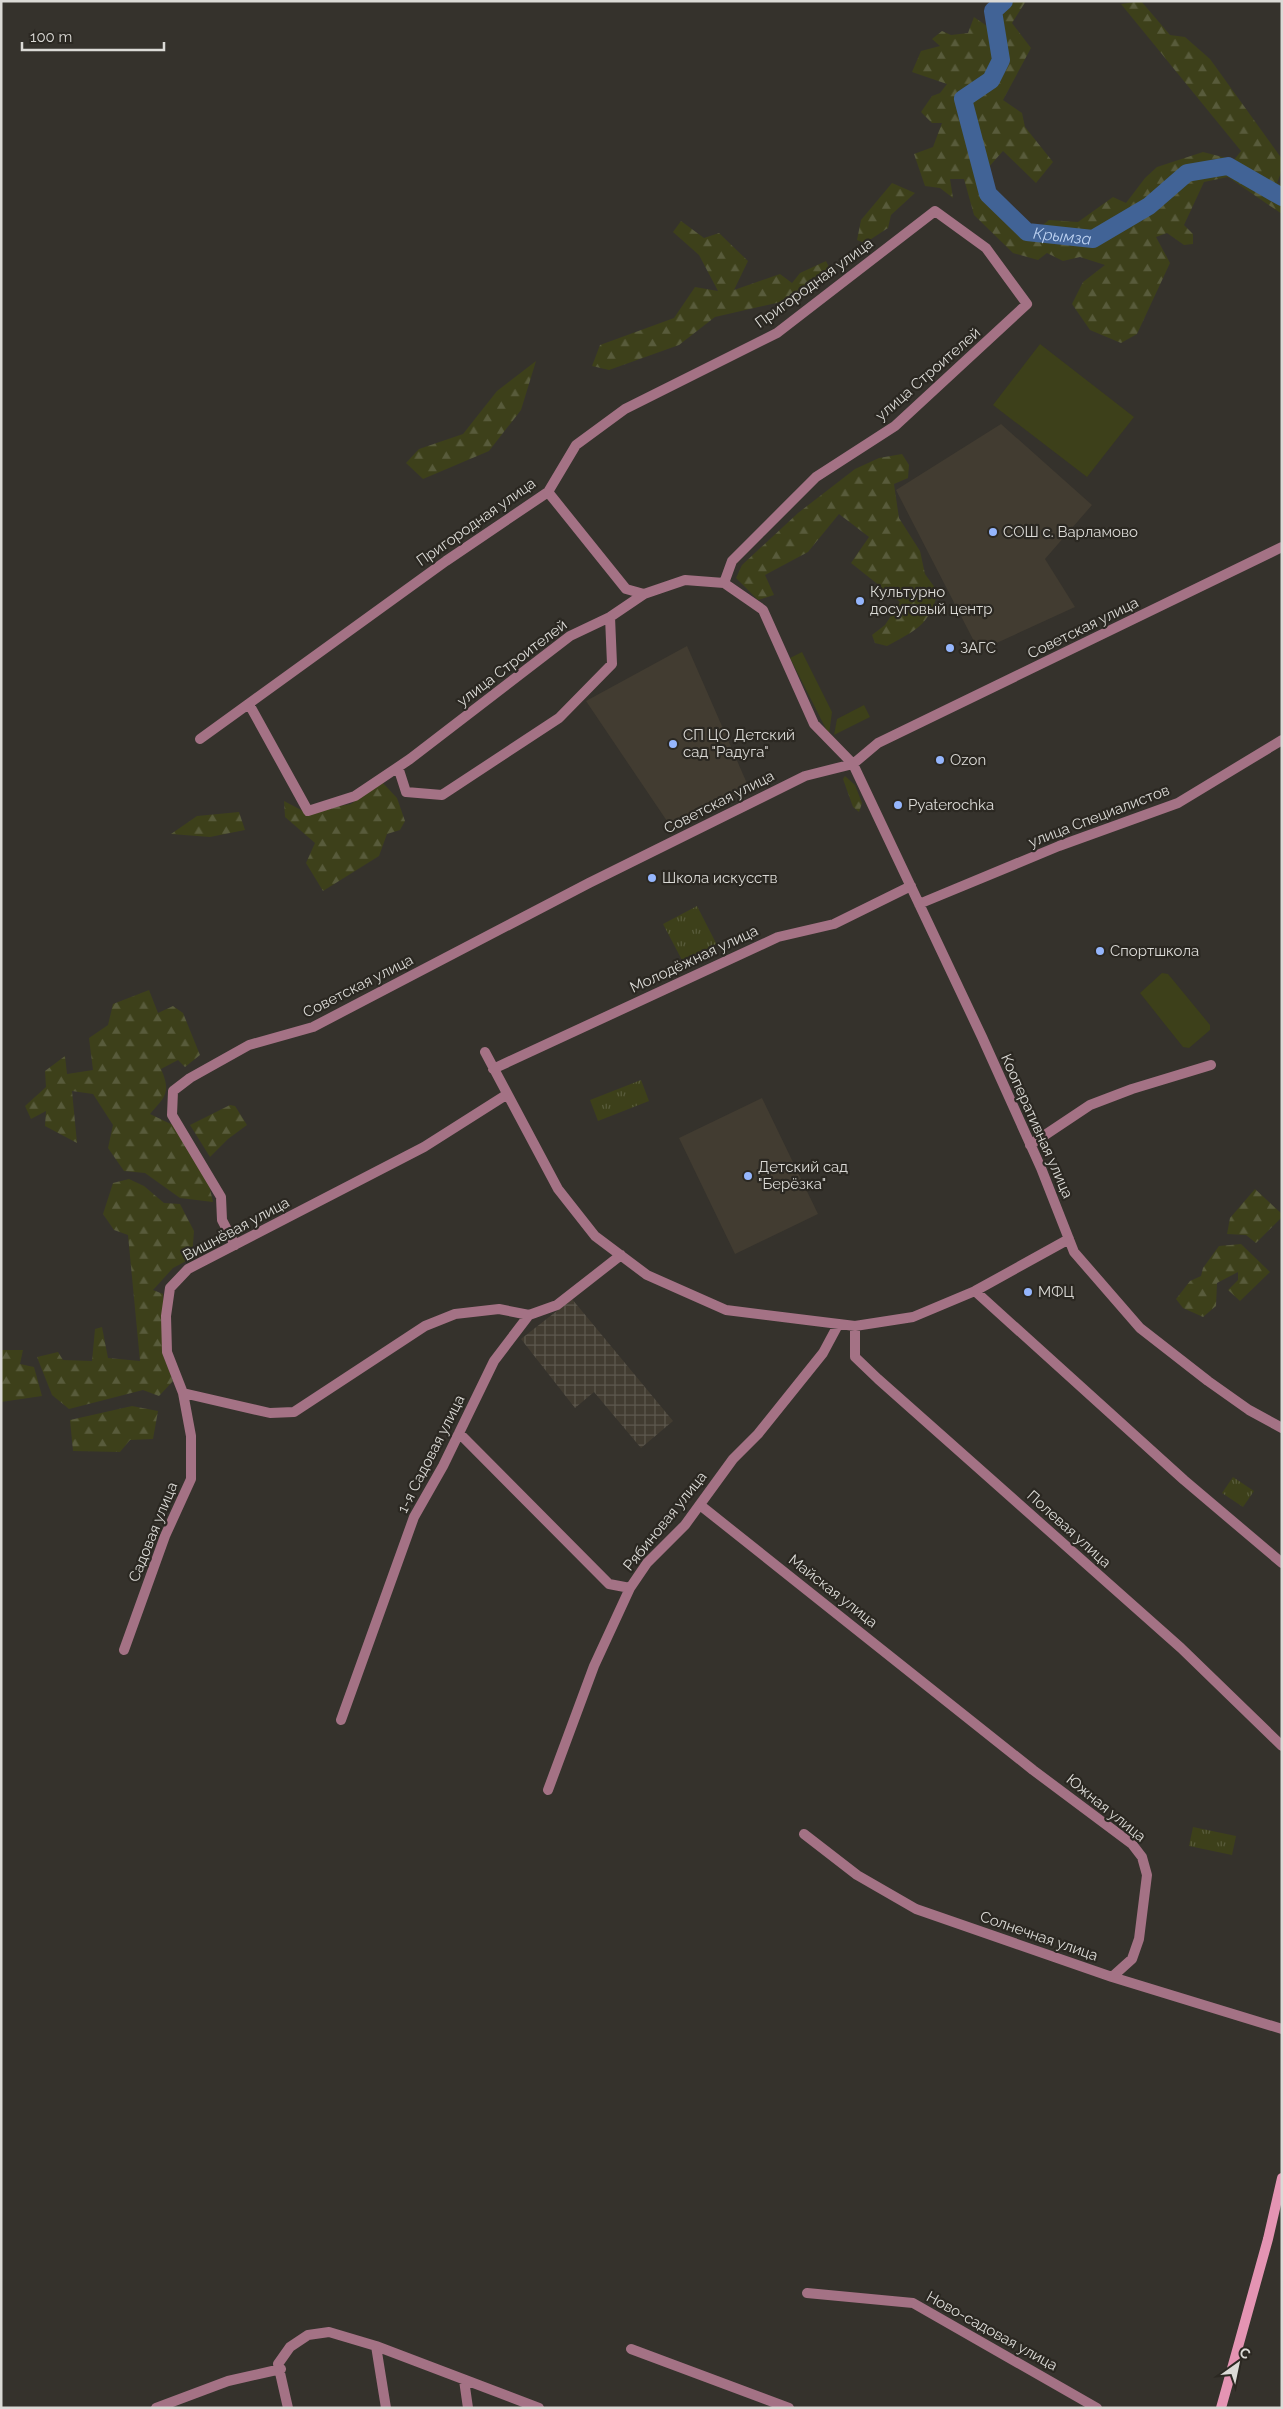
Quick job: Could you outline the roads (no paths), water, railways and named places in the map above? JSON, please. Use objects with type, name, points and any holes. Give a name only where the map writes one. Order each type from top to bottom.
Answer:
[{"type":"main road","points":[[1221,2408],[1268,2240],[1282,2178]]},
{"type":"street","name":"Пригородная улица","points":[[200,739],[446,561],[548,492],[576,445],[617,415],[777,333],[935,211],[986,248],[1027,304]]},
{"type":"street","name":"улица Строителей","points":[[249,704],[308,811],[355,796],[398,767],[570,636],[610,618],[644,594],[685,580],[724,582],[732,561],[816,477],[894,426],[1027,304]]},
{"type":"street","points":[[548,492],[626,589],[644,594]]},
{"type":"street","name":"Советская улица","points":[[235,1245],[222,1220],[221,1197],[172,1115],[173,1091],[190,1078],[249,1045],[313,1027],[589,883],[805,776],[853,764],[878,743],[1282,547]]},
{"type":"street","name":"Кооперативная улица","points":[[724,582],[763,610],[814,724],[853,764],[1030,1144],[1074,1252],[1140,1328],[1249,1410],[1282,1428]]},
{"type":"street","points":[[398,767],[406,792],[442,795],[559,718],[612,664],[610,618]]},
{"type":"street","name":"улица Специалистов","points":[[919,904],[1060,846],[1178,803],[1282,740]]},
{"type":"street","name":"Молодёжная улица","points":[[494,1069],[778,938],[834,924],[911,886]]},
{"type":"street","points":[[485,1052],[506,1095],[558,1189],[595,1236],[647,1275],[726,1310],[856,1326],[913,1317],[975,1291],[1069,1239]]},
{"type":"street","points":[[1030,1144],[1090,1105],[1132,1088],[1211,1066]]},
{"type":"street","name":"Вишнёвая улица","points":[[183,1393],[167,1352],[166,1316],[170,1288],[188,1270],[424,1146],[506,1095]]},
{"type":"street","points":[[183,1393],[270,1413],[294,1412],[425,1326],[455,1314],[499,1309],[529,1314],[557,1305],[621,1255]]},
{"type":"street","points":[[975,1291],[1184,1480],[1282,1564]]},
{"type":"street","name":"1-я Садовая улица","points":[[341,1720],[414,1517],[459,1434],[494,1362],[529,1314]]},
{"type":"street","name":"Рябиновая улица","points":[[548,1790],[594,1666],[630,1588],[647,1563],[684,1525],[733,1459],[758,1434],[823,1352],[838,1324]]},
{"type":"street","name":"Полевая улица","points":[[856,1326],[855,1357],[1181,1648],[1282,1746]]},
{"type":"street","name":"Садовая улица","points":[[124,1650],[165,1536],[191,1479],[191,1436],[183,1393]]},
{"type":"street","points":[[459,1434],[610,1584],[630,1588]]},
{"type":"street","name":"Майская улица","points":[[700,1505],[948,1702]]},
{"type":"street","name":"Южная улица","points":[[948,1702],[1033,1770],[1106,1823],[1132,1844],[1142,1857],[1147,1875],[1139,1939],[1132,1959],[1112,1977]]},
{"type":"street","name":"Солнечная улица","points":[[804,1834],[857,1875],[916,1909],[1112,1977],[1282,2029]]},
{"type":"street","name":"Ново-садовая улица","points":[[807,2293],[913,2303],[1097,2408]]},
{"type":"street","points":[[288,2408],[281,2369],[278,2364],[290,2347],[308,2335],[329,2332],[376,2346],[539,2408]]},
{"type":"street","points":[[376,2346],[386,2408]]},
{"type":"street","points":[[631,2349],[789,2408]]},
{"type":"street","points":[[156,2408],[228,2381],[281,2369]]},
{"type":"street","points":[[464,2380],[468,2408]]},
{"type":"waterway","name":"Крымза","points":[[1004,1],[993,11],[1001,60],[991,80],[963,99],[988,194],[1027,232],[1093,239],[1149,206],[1187,173],[1228,166],[1282,197]]},
{"type":"place","name":"СОШ с. Варламово","points":[[993,532]]},
{"type":"place","name":"Культурно досуговый центр","points":[[860,601]]},
{"type":"place","name":"ЗАГС","points":[[950,648]]},
{"type":"place","name":"СП ЦО Детский сад \"Радуга\"","points":[[673,744]]},
{"type":"place","name":"Ozon","points":[[940,760]]},
{"type":"place","name":"Pyaterochka","points":[[898,805]]},
{"type":"place","name":"Школа искусств","points":[[652,878]]},
{"type":"place","name":"Спортшкола","points":[[1100,951]]},
{"type":"place","name":"Детский сад \"Берёзка\"","points":[[748,1176]]},
{"type":"place","name":"МФЦ","points":[[1028,1292]]}]
